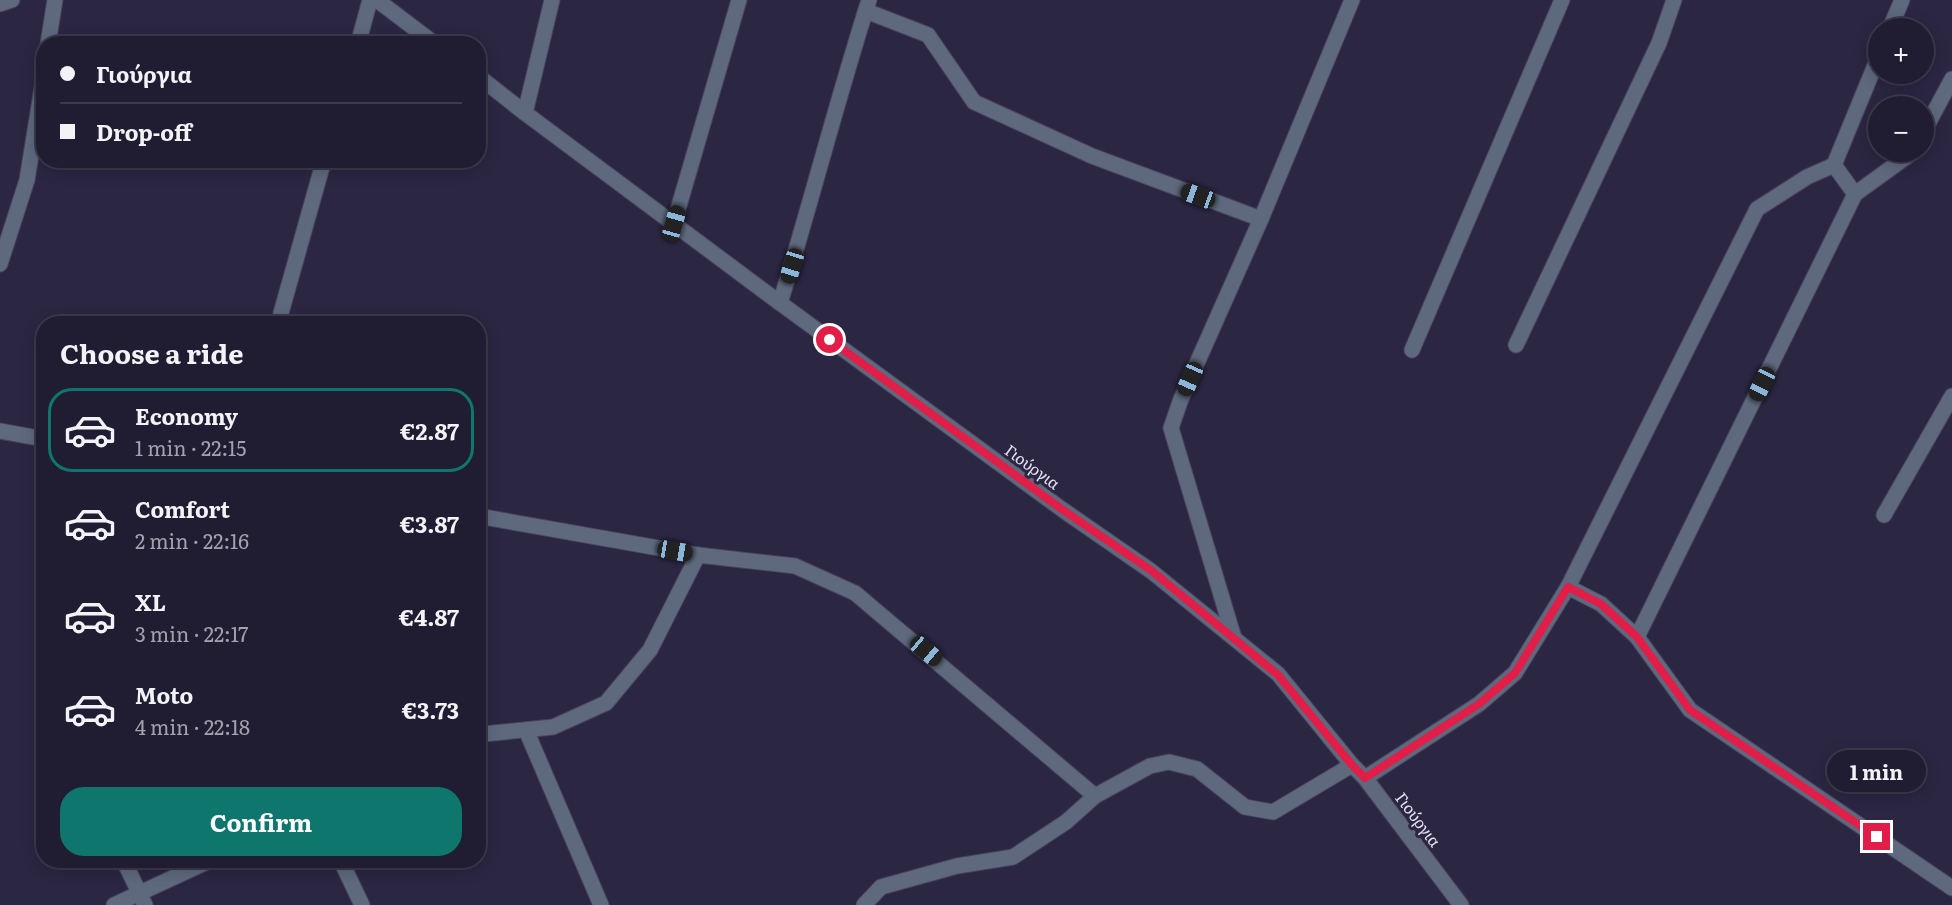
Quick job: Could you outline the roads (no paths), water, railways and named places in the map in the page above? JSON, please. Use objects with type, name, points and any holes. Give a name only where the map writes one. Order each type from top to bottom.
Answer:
[{"type":"street","points":[[0,4],[12,0]]},
{"type":"street","points":[[49,36],[55,0]]},
{"type":"street","points":[[360,36],[370,0]]},
{"type":"street","points":[[377,0],[424,36]]},
{"type":"street","points":[[525,113],[552,0]]},
{"type":"street","points":[[674,223],[739,0]]},
{"type":"street","points":[[1234,638],[1171,428],[1181,399],[1261,219],[1352,0]]},
{"type":"street","points":[[1412,350],[1562,0]]},
{"type":"street","points":[[1516,345],[1659,43],[1674,0]]},
{"type":"street","points":[[1894,18],[1902,0]]},
{"type":"street","points":[[780,303],[809,211],[867,6],[927,35],[974,102],[1092,156],[1261,219]]},
{"type":"street","points":[[1934,113],[1952,79]]},
{"type":"street","name":"Γιούργια","points":[[486,82],[780,303],[1063,510],[1152,571],[1278,675],[1365,778],[1461,905]]},
{"type":"street","points":[[1365,778],[1479,704],[1515,673],[1568,587],[1757,208],[1807,177],[1834,165],[1868,82]]},
{"type":"street","points":[[0,264],[27,180],[36,124]]},
{"type":"street","points":[[1637,637],[1855,194],[1899,162]]},
{"type":"street","points":[[1834,165],[1855,194]]},
{"type":"street","points":[[280,313],[322,168]]},
{"type":"street","points":[[1884,515],[1952,396]]},
{"type":"street","points":[[0,431],[36,438]]},
{"type":"street","points":[[486,517],[698,555],[795,566],[855,593],[1095,796]]},
{"type":"street","points":[[486,734],[553,727],[606,703],[650,650],[698,555]]},
{"type":"street","points":[[1568,587],[1601,604],[1637,637],[1690,710],[1952,888]]},
{"type":"street","points":[[526,730],[601,905]]},
{"type":"street","points":[[864,905],[881,887],[957,866],[1013,858],[1066,822],[1095,796],[1150,765],[1169,762],[1197,769],[1245,807],[1273,812],[1352,765]]},
{"type":"street","points":[[127,868],[142,900]]},
{"type":"street","points":[[114,905],[142,900],[197,868]]},
{"type":"street","points":[[344,868],[362,905]]}]
